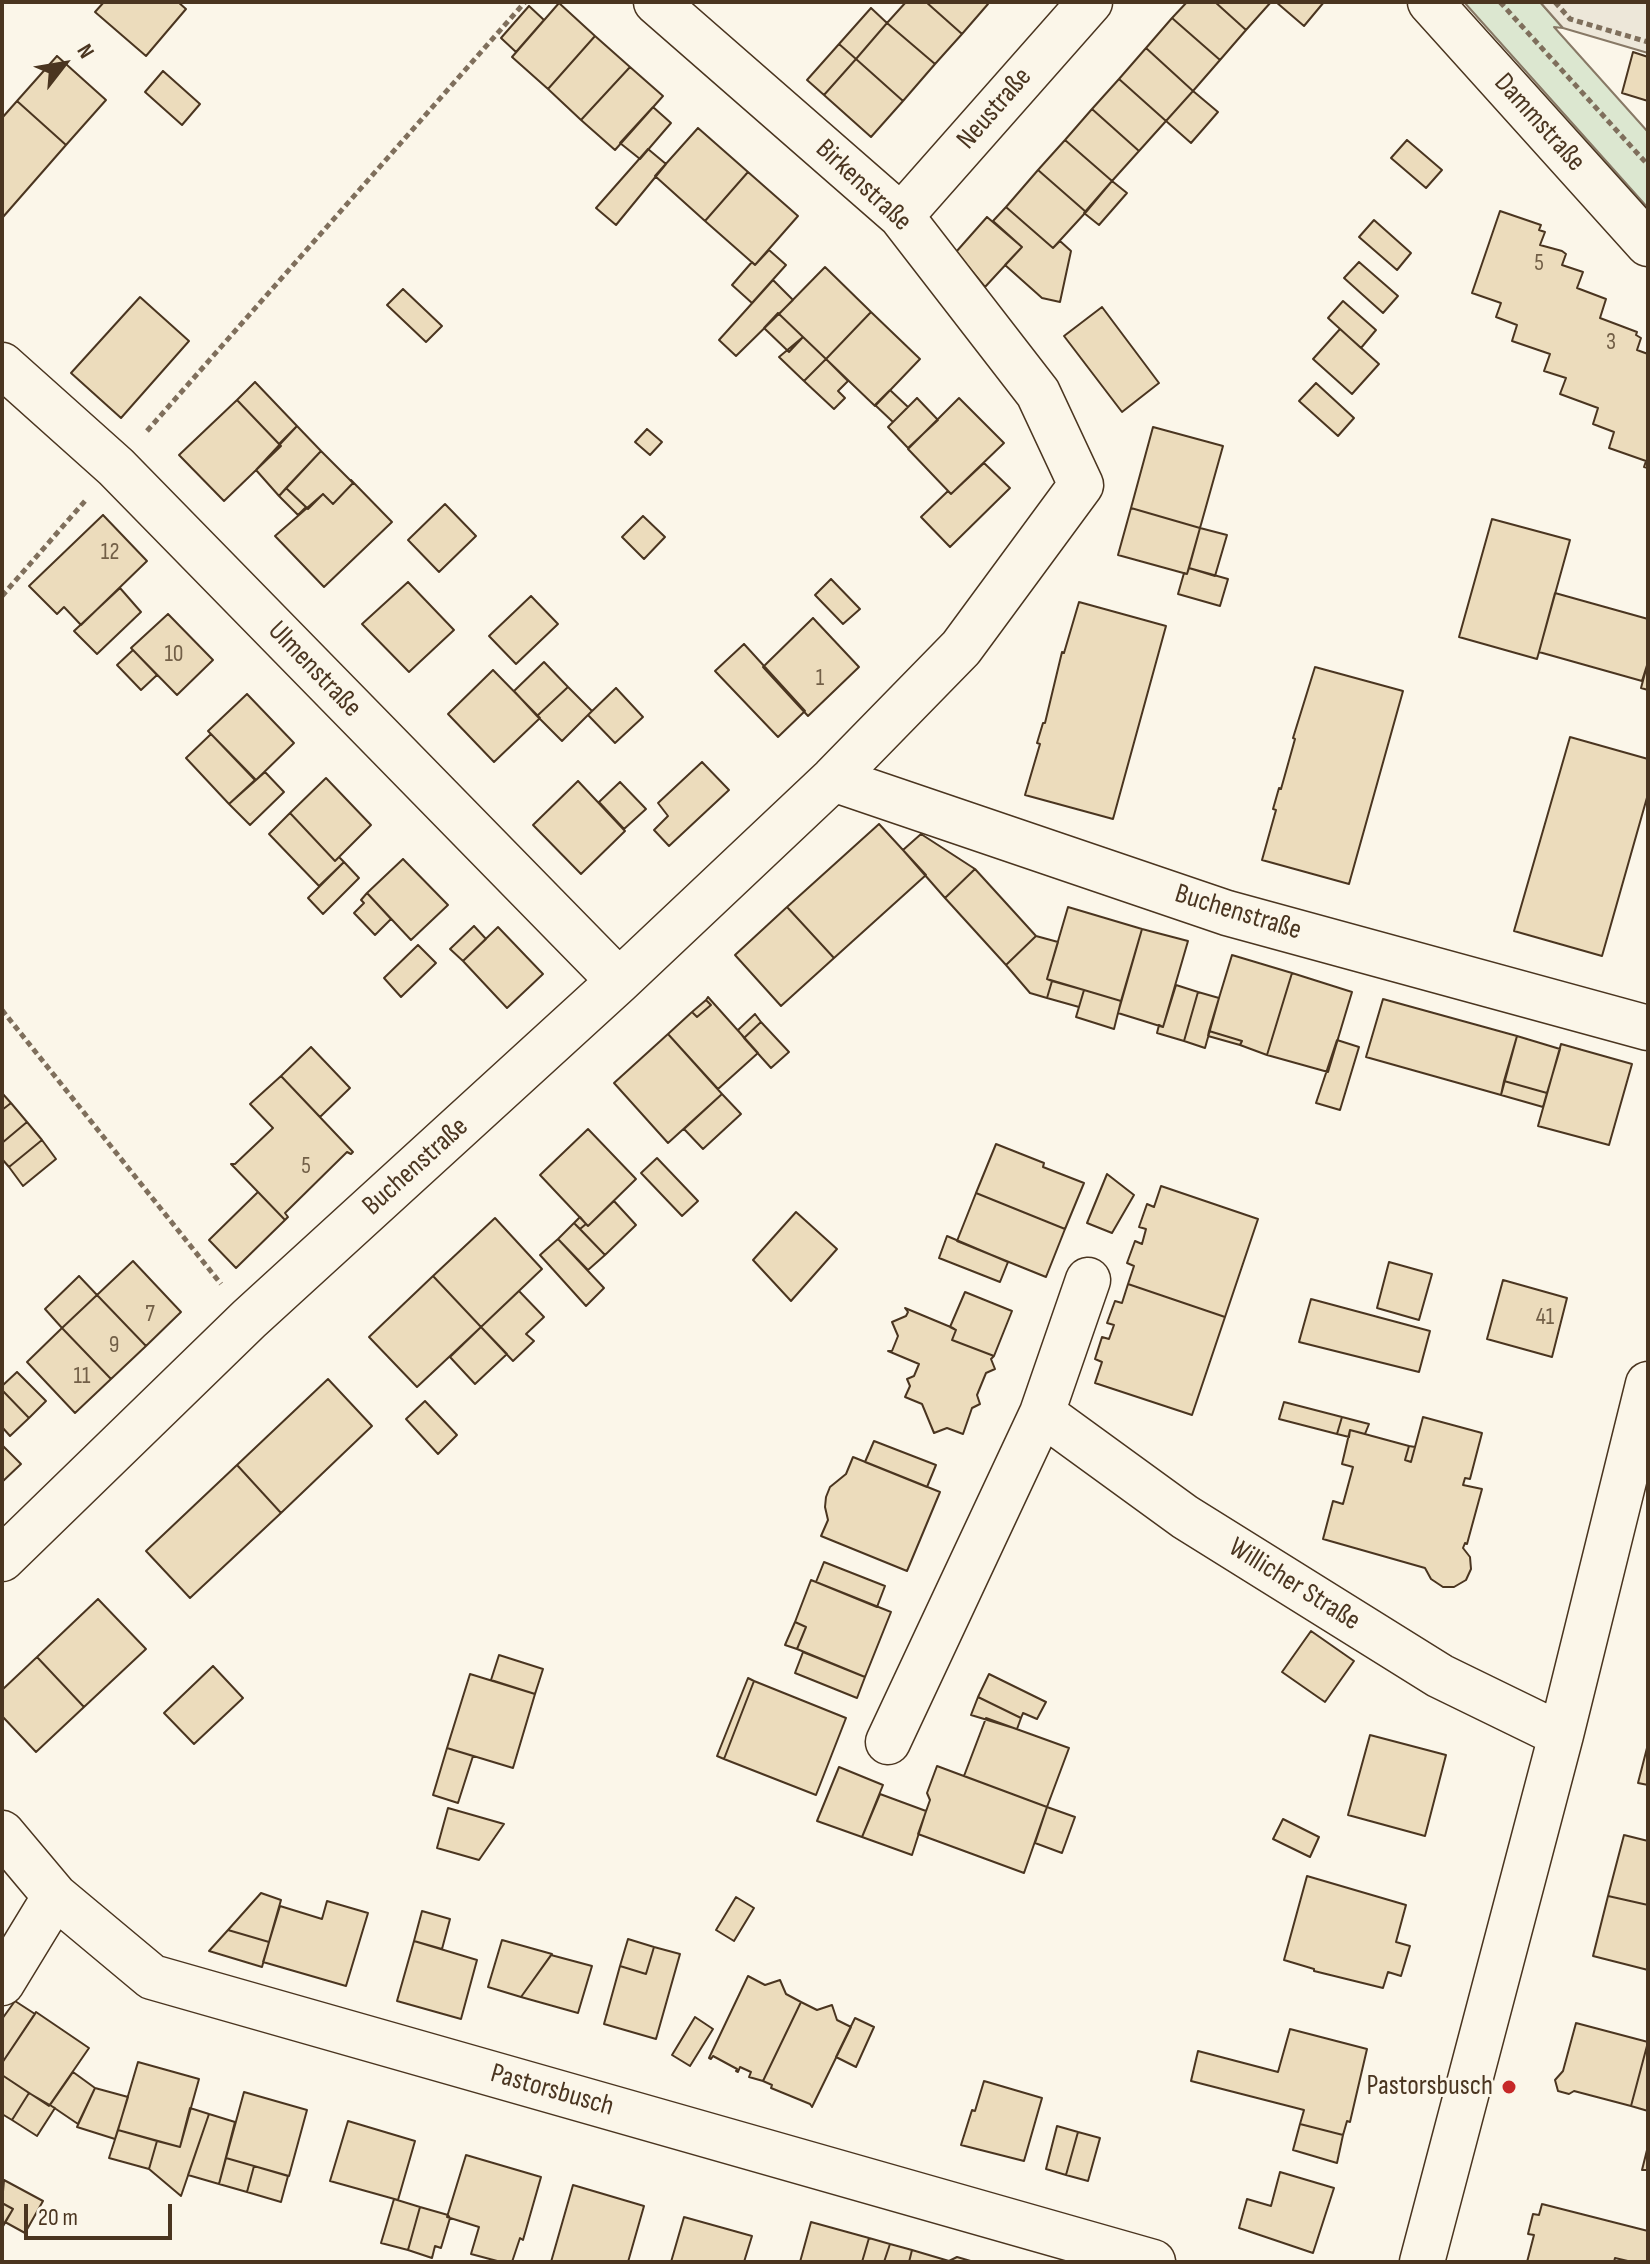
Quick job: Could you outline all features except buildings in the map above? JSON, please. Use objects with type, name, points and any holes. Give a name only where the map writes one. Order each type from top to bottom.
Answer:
[{"type":"street","name":"Birkenstraße","points":[[656,2],[901,216],[1038,393],[1081,485]]},
{"type":"street","name":"Neustraße","points":[[901,216],[1090,2]]},
{"type":"street","name":"Dammstraße","points":[[1430,2],[1648,244]]},
{"type":"street","name":"Ulmenstraße","points":[[2,365],[116,467],[619,981]]},
{"type":"street","name":"Buchenstraße","points":[[2,1559],[249,1319],[619,981],[833,779],[961,648],[1081,485]]},
{"type":"street","name":"Buchenstraße","points":[[833,779],[1227,913],[1648,1028]]},
{"type":"street","points":[[888,1742],[1042,1413],[1088,1280]]},
{"type":"street","points":[[1422,2262],[1561,1735],[1648,1384]]},
{"type":"street","name":"Willicher Straße","points":[[1042,1413],[1185,1517],[1440,1676],[1561,1735]]},
{"type":"street","name":"Pastorsbusch","points":[[2,1833],[55,1896],[152,1977],[1153,2262]]},
{"type":"street","points":[[2,1983],[55,1896]]},
{"type":"path","points":[[2,596],[525,2]]},
{"type":"path","points":[[1500,2],[1648,165]]},
{"type":"path","points":[[1555,2],[1570,19],[1648,42]]},
{"type":"path","points":[[2,1010],[249,1319]]},
{"type":"green space","points":[[1464,2],[1540,2],[1563,28],[1554,27],[1648,132],[1648,208]]},
{"type":"shaded area","points":[[1540,2],[1648,2],[1648,53],[1563,28]]},
{"type":"place","name":"Pastorsbusch","points":[[1509,2087]]}]
